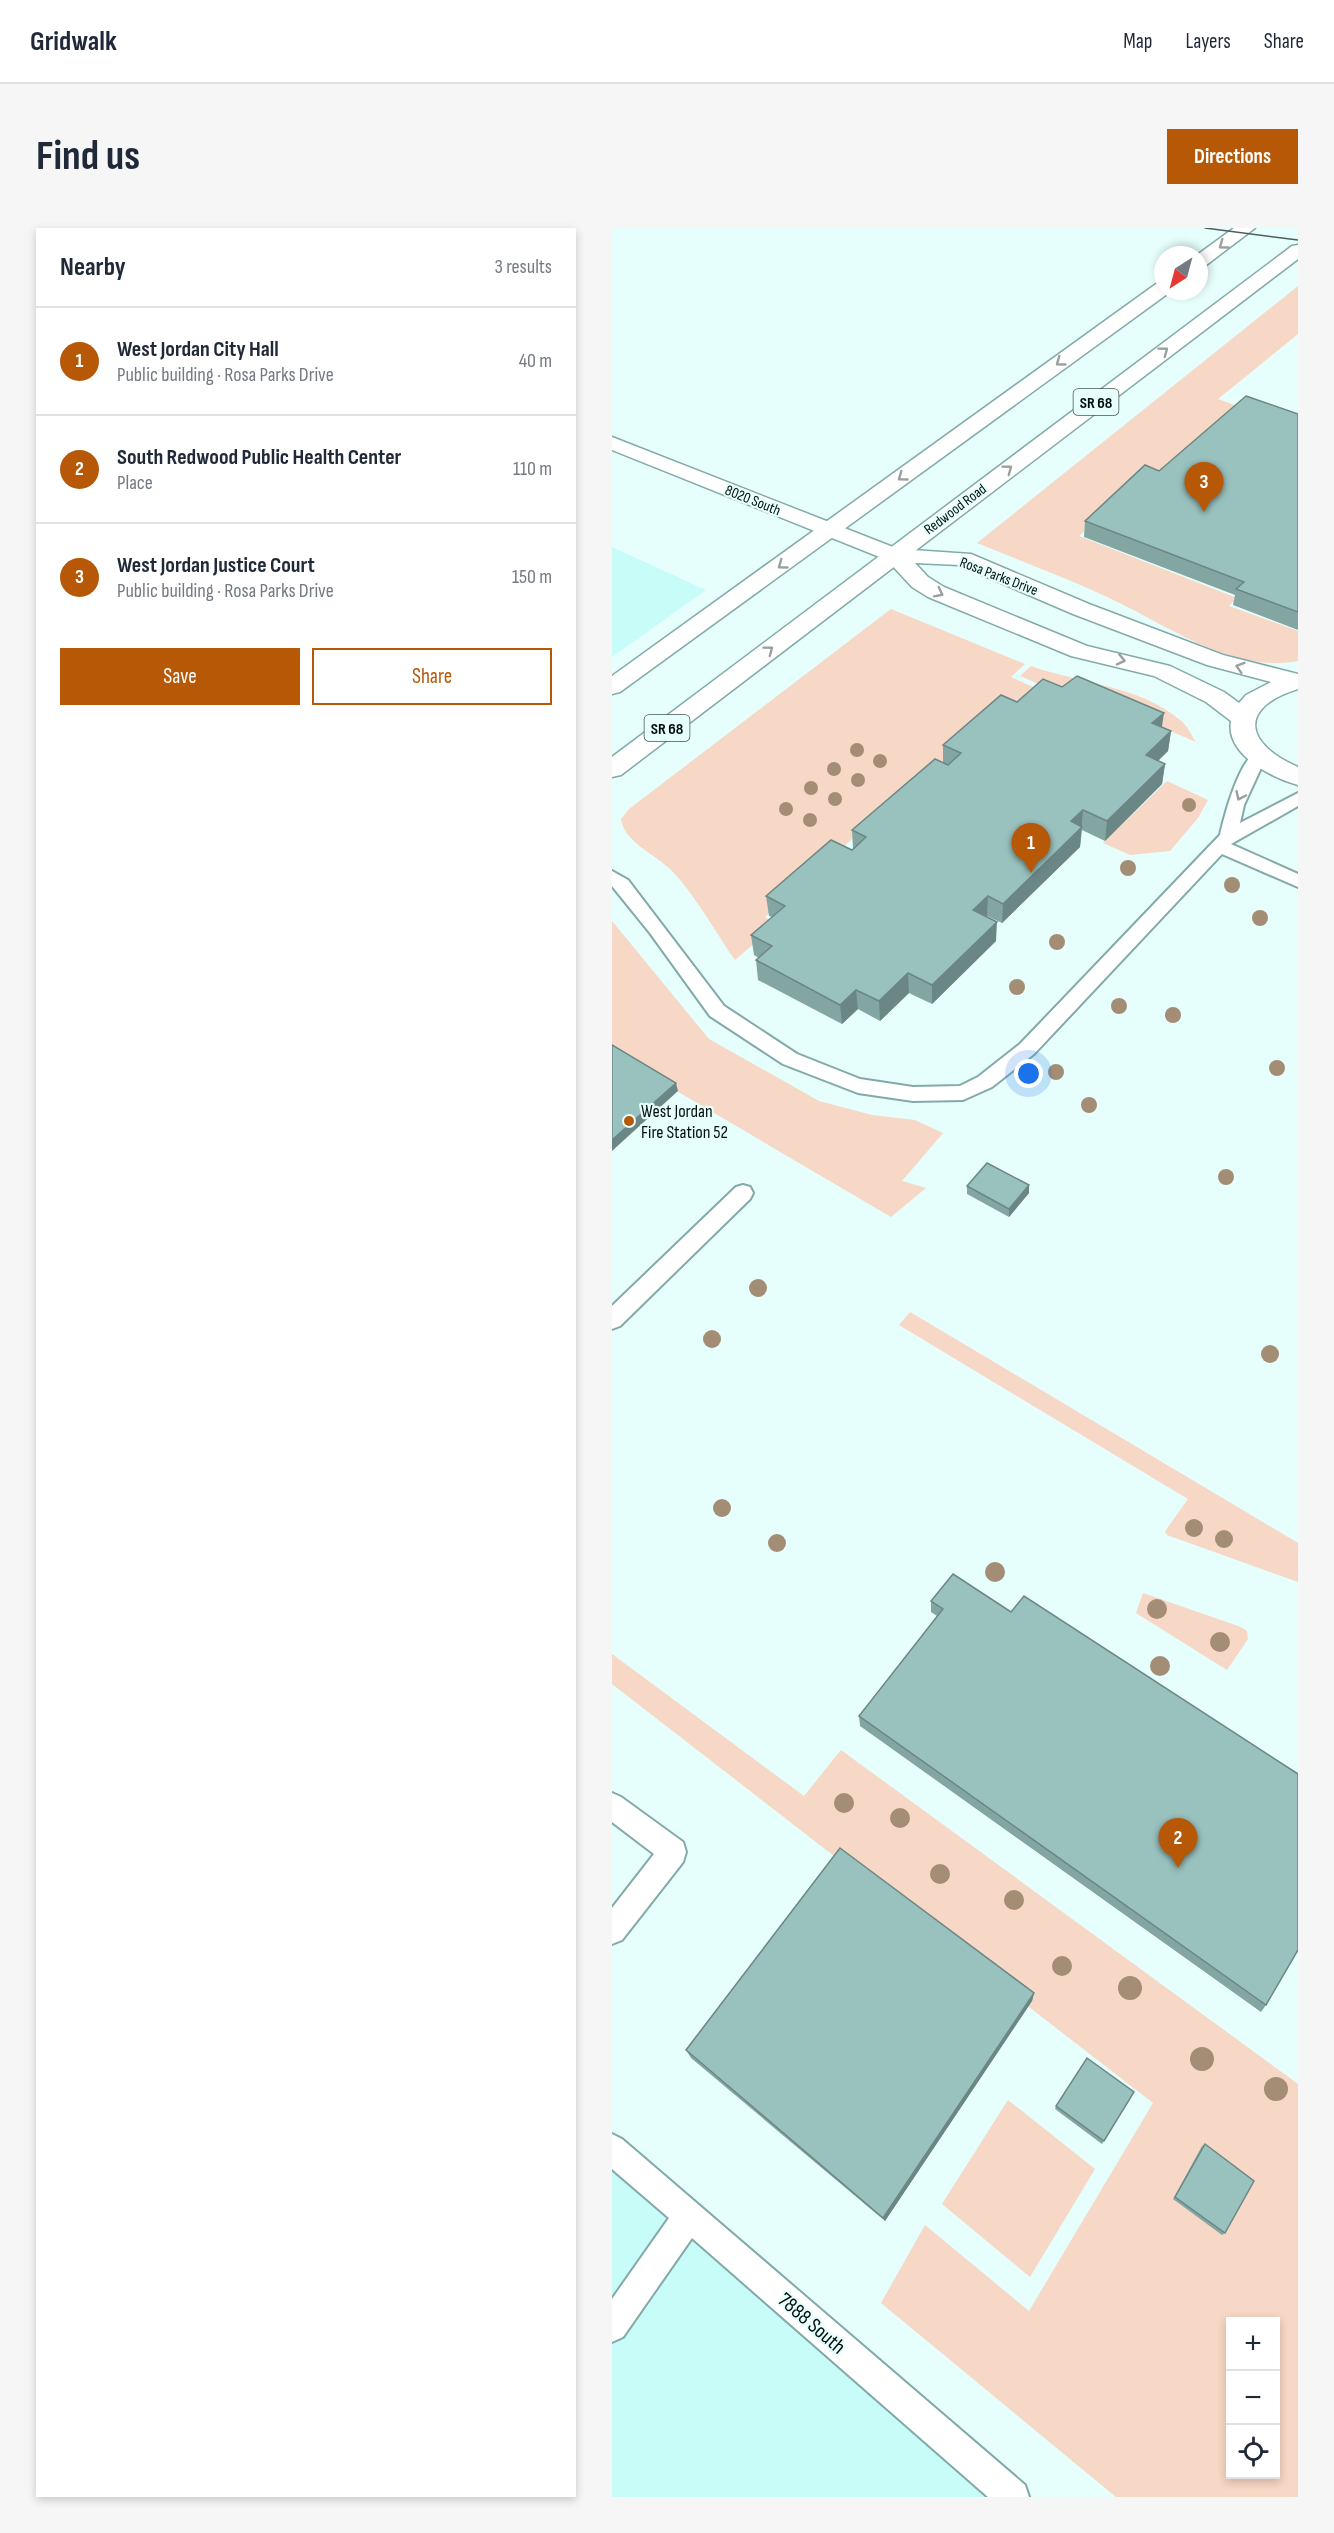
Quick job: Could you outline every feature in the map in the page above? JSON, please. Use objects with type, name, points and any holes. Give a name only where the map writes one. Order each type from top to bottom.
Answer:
[{"type":"main road","points":[[1208,255],[1246,228]]},
{"type":"main road","name":"Redwood Road","points":[[612,770],[1298,250]]},
{"type":"main road","points":[[612,687],[1154,295]]},
{"type":"main road","name":"8020 South","points":[[612,443],[895,555]]},
{"type":"main road","points":[[895,555],[920,582],[936,592],[1079,651],[1162,671],[1215,697],[1242,717]]},
{"type":"main road","name":"Rosa Parks Drive","points":[[895,555],[963,559],[1081,609],[1215,660],[1298,681]]},
{"type":"main road","points":[[1298,681],[1271,688],[1252,700],[1242,717],[1243,736],[1258,757],[1278,770],[1298,777]]},
{"type":"lane","points":[[1224,841],[1235,805],[1258,757]]},
{"type":"lane","points":[[612,877],[622,884],[657,928],[717,1011],[790,1059],[858,1086],[913,1094],[963,1093],[985,1083],[1027,1049],[1224,841],[1298,799]]},
{"type":"lane","points":[[1224,841],[1298,881]]},
{"type":"lane","points":[[612,1320],[743,1193]]},
{"type":"lane","points":[[612,1806],[673,1852],[612,1930]]},
{"type":"lane","name":"7888 South","points":[[612,2149],[1013,2497]]},
{"type":"lane","points":[[612,2326],[690,2216]]},
{"type":"shaded area","points":[[1298,286],[1298,334],[1218,399],[1245,409],[1157,482],[1142,478],[1079,536],[1237,598],[1229,606],[1298,631],[1298,661],[1273,663],[1248,660],[1199,644],[1091,590],[977,543]]},
{"type":"shaded area","points":[[612,547],[706,590],[612,657]]},
{"type":"shaded area","points":[[891,609],[1025,664],[1011,677],[1064,701],[926,773],[765,917],[777,924],[735,960],[680,879],[634,841],[623,827],[621,819],[629,809]]},
{"type":"shaded area","points":[[1031,666],[1146,699],[1164,708],[1182,722],[1196,742],[1077,691],[1069,697],[1020,676]]},
{"type":"shaded area","points":[[1167,781],[1208,800],[1198,818],[1170,851],[1130,855],[1103,843]]},
{"type":"shaded area","points":[[612,921],[709,1039],[819,1101],[872,1115],[915,1120],[943,1133],[902,1181],[926,1188],[891,1217],[612,1053]]},
{"type":"shaded area","points":[[910,1312],[1298,1543],[1298,1582],[1167,1535],[1165,1532],[1188,1499],[899,1325]]},
{"type":"shaded area","points":[[1143,1593],[1241,1627],[1247,1631],[1248,1639],[1227,1670],[1136,1613]]},
{"type":"shaded area","points":[[612,1654],[804,1796],[841,1750],[1298,2084],[1298,2497],[1116,2497],[881,2303],[925,2225],[1029,2311],[1153,2103],[612,1684]]},
{"type":"shaded area","points":[[1008,2100],[1095,2169],[1030,2277],[942,2204]]},
{"type":"shaded area","points":[[612,2142],[1014,2497],[612,2497]]},
{"type":"building","points":[[1246,396],[1298,414],[1298,612],[1236,589],[1244,582],[1085,521],[1145,465],[1159,471]]},
{"type":"building","points":[[1077,676],[1164,713],[1152,723],[1171,731],[1146,755],[1165,764],[1107,821],[1083,810],[1071,821],[1082,827],[1003,904],[988,896],[973,910],[997,922],[932,985],[908,973],[879,1001],[856,990],[840,1005],[756,960],[772,946],[751,935],[785,906],[766,896],[831,840],[852,850],[866,837],[852,830],[935,759],[948,765],[961,753],[943,745],[1001,695],[1017,702],[1043,679],[1062,687]]},
{"type":"building","name":"West Jordan Fire Station 52","points":[[612,1045],[676,1083],[612,1140]]},
{"type":"building","points":[[987,1163],[1029,1185],[1009,1209],[967,1186]]},
{"type":"building","points":[[953,1574],[1011,1612],[1024,1596],[1298,1774],[1298,1950],[1266,2005],[859,1716],[943,1609],[931,1601]]},
{"type":"building","points":[[840,1848],[1034,1993],[883,2218],[686,2050]]},
{"type":"building","points":[[1087,2058],[1134,2092],[1104,2141],[1056,2106]]},
{"type":"building","points":[[1205,2144],[1254,2181],[1225,2233],[1175,2197]]},
{"type":"tram line","points":[[1205,228],[1298,240]]},
{"type":"place","name":"West Jordan Justice Court","points":[[1204,512]]},
{"type":"place","name":"West Jordan City Hall","points":[[1031,873]]},
{"type":"place","name":"West Jordan Fire Station 52","points":[[629,1121]]},
{"type":"place","name":"South Redwood Public Health Center","points":[[1178,1868]]}]
